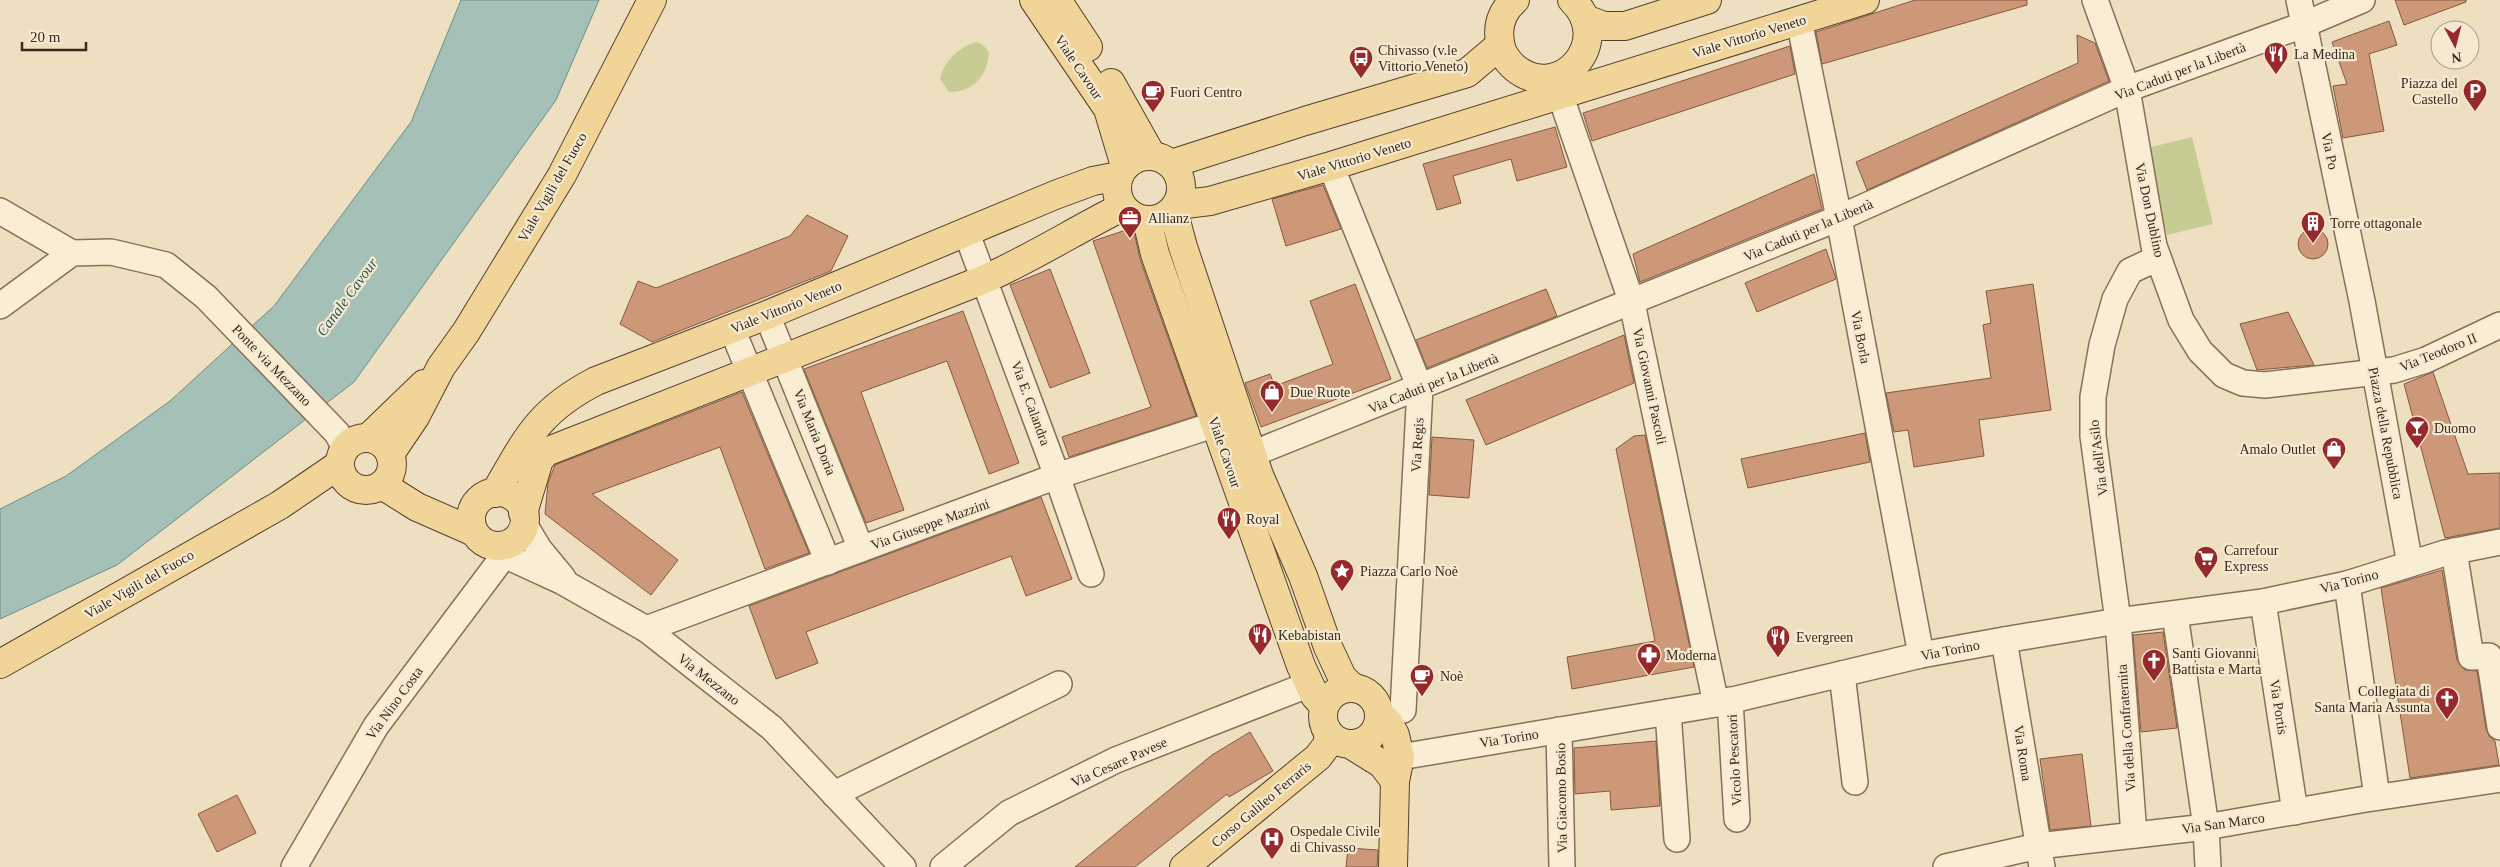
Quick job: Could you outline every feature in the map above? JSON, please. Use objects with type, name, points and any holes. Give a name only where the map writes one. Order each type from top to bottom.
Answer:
[{"type":"main road","name":"Viale Vigili del Fuoco","points":[[388,467],[441,367],[466,332],[562,175],[652,0]]},
{"type":"main road","name":"Viale Cavour","points":[[1034,0],[1108,109],[1122,171]]},
{"type":"main road","name":"Viale Cavour","points":[[1058,0],[1161,160]]},
{"type":"main road","points":[[1515,0],[1508,6],[1501,18],[1498,32],[1504,55],[1515,68],[1530,77],[1554,82],[1570,69],[1584,52],[1587,41],[1578,10]]},
{"type":"main road","points":[[1578,10],[1604,26],[1625,26],[1707,0]]},
{"type":"main road","name":"Viale Vittorio Veneto","points":[[1175,207],[1210,201],[1530,106],[1554,82],[1604,81],[1865,0]]},
{"type":"main road","points":[[1161,160],[1177,173],[1181,183],[1181,194],[1175,207],[1165,216],[1147,220],[1129,214],[1122,207],[1116,186],[1122,171],[1142,157],[1161,160],[1305,121],[1467,73],[1500,45]]},
{"type":"main road","name":"Viale Vittorio Veneto","points":[[487,496],[533,428],[552,408],[574,392],[596,380],[767,316],[1055,195],[1122,171]]},
{"type":"main road","points":[[502,546],[518,537],[540,460],[546,452],[985,279],[1014,266],[1122,207]]},
{"type":"main road","name":"Viale Cavour","points":[[1175,207],[1183,247],[1252,454],[1303,576],[1328,647],[1342,677],[1352,687]]},
{"type":"main road","name":"Viale Cavour","points":[[1147,220],[1155,254],[1317,695],[1323,720],[1340,739]]},
{"type":"main road","name":"Viale Vigili del Fuoco","points":[[0,664],[280,505],[349,452],[441,367]]},
{"type":"main road","points":[[388,467],[377,488],[363,490],[349,452],[383,445],[388,467],[430,499],[446,501],[487,496]]},
{"type":"main road","name":"Via Mezzano","points":[[388,467],[417,507],[474,532],[486,544],[502,546]]},
{"type":"main road","points":[[474,532],[472,512],[487,496]]},
{"type":"main road","name":"Via Mezzano","points":[[487,496],[512,497],[519,503],[524,518]]},
{"type":"main road","points":[[1317,695],[1352,687],[1368,693],[1378,706],[1391,712]]},
{"type":"main road","points":[[1340,739],[1368,738],[1378,723],[1391,712]]},
{"type":"main road","points":[[1391,712],[1388,722],[1395,735],[1398,769],[1393,867]]},
{"type":"main road","points":[[1340,739],[1382,764],[1398,769]]},
{"type":"main road","name":"Corso Galileo Ferraris","points":[[1184,867],[1318,757],[1327,745],[1340,739]]},
{"type":"street","name":"Via Don Dublino","points":[[2095,0],[2127,90],[2154,246],[2181,320],[2200,352],[2224,375],[2242,383],[2265,385],[2374,374]]},
{"type":"street","name":"Via Po","points":[[2299,0],[2362,301]]},
{"type":"street","name":"Via Caduti per la Libertà","points":[[1252,454],[1632,303],[1839,218],[2127,90],[2303,25],[2362,0]]},
{"type":"street","name":"Via Borla","points":[[1799,20],[1839,218],[1921,655]]},
{"type":"street","name":"Via Giovanni Pascoli","points":[[1554,82],[1632,303],[1723,702]]},
{"type":"street","name":"Via Regis","points":[[1332,166],[1420,388],[1391,712]]},
{"type":"street","points":[[0,212],[72,253],[0,306]]},
{"type":"street","name":"Via E. Calandra","points":[[966,234],[985,279],[1058,476],[1091,574]]},
{"type":"street","name":"Ponte via Mezzano","points":[[72,253],[111,252],[166,265],[206,297],[349,452]]},
{"type":"street","name":"Via dell'Asilo","points":[[2118,621],[2093,436],[2093,397],[2102,345],[2115,299],[2130,271],[2158,258]]},
{"type":"street","name":"Piazza della Repubblica","points":[[2362,301],[2410,564]]},
{"type":"street","name":"Via Maria Doria","points":[[767,316],[862,549]]},
{"type":"street","name":"Via Teodoro II","points":[[2374,374],[2426,360],[2500,325]]},
{"type":"street","points":[[732,329],[828,562]]},
{"type":"street","name":"Via Giuseppe Mazzini","points":[[646,630],[1058,476],[1216,424]]},
{"type":"street","name":"Via Mezzano","points":[[524,518],[539,549],[568,584]]},
{"type":"street","name":"Via Torino","points":[[1398,769],[1559,730],[1723,702],[1921,655],[2118,621],[2263,602],[2347,584],[2454,551],[2500,542]]},
{"type":"street","name":"Via Mezzano","points":[[502,546],[513,559],[568,584],[646,630],[772,728],[903,867]]},
{"type":"street","name":"Via Nino Costa","points":[[294,867],[376,726],[497,565],[502,546]]},
{"type":"street","points":[[2454,551],[2470,657],[2489,656],[2500,727]]},
{"type":"street","points":[[2347,584],[2377,797]]},
{"type":"street","name":"Via Portis","points":[[2263,602],[2295,812]]},
{"type":"street","points":[[2175,614],[2206,827],[2208,867]]},
{"type":"street","name":"Via della Confraternita","points":[[2118,621],[2134,835]]},
{"type":"street","name":"Via Roma","points":[[2004,640],[2040,857]]},
{"type":"street","points":[[1842,674],[1855,782]]},
{"type":"street","points":[[834,794],[1059,684]]},
{"type":"street","name":"Via Cesare Pavese","points":[[943,867],[1009,814],[1116,760],[1317,695]]},
{"type":"street","name":"Vicolo Pescatori","points":[[1723,702],[1737,819]]},
{"type":"street","points":[[1668,712],[1677,839]]},
{"type":"street","name":"Via Giacomo Bosio","points":[[1559,730],[1562,867]]},
{"type":"street","name":"Via San Marco","points":[[1946,867],[2040,857],[2134,835],[2206,827],[2377,797],[2500,779]]},
{"type":"green space","points":[[976,42],[982,44],[989,52],[988,61],[982,75],[972,86],[949,92],[940,79],[948,61],[958,51]]},
{"type":"green space","points":[[2192,137],[2213,224],[2167,235],[2147,148]]},
{"type":"water","name":"Canale Cavour","points":[[461,0],[599,0],[556,100],[354,382],[117,565],[0,619],[0,509],[66,476],[170,401],[274,306],[411,122]]},
{"type":"building","points":[[1915,0],[2027,0],[2027,5],[1822,64],[1816,32]]},
{"type":"building","points":[[2395,0],[2466,0],[2466,2],[2404,25]]},
{"type":"building","points":[[2389,21],[2397,45],[2369,54],[2384,131],[2343,138],[2333,86],[2347,84],[2332,42]]},
{"type":"building","points":[[2077,35],[2095,43],[2109,81],[1867,190],[1856,162],[2078,63]]},
{"type":"building","points":[[1790,46],[1795,74],[1592,141],[1583,113]]},
{"type":"building","points":[[1555,127],[1567,167],[1517,181],[1511,159],[1453,176],[1461,203],[1437,210],[1423,164]]},
{"type":"building","points":[[1814,174],[1822,209],[1640,282],[1633,254]]},
{"type":"building","points":[[1323,185],[1341,229],[1286,246],[1272,199]]},
{"type":"building","points":[[807,215],[848,236],[831,271],[652,342],[620,324],[638,281],[656,288],[790,236]]},
{"type":"building","points":[[1129,229],[1134,232],[1140,259],[1196,416],[1069,457],[1062,437],[1151,407],[1093,241]]},
{"type":"building","name":"Torre ottagonale","points":[[2313,229],[2324,233],[2328,244],[2324,255],[2313,259],[2302,255],[2298,244],[2302,233]]},
{"type":"building","points":[[1826,249],[1836,279],[1757,312],[1745,283]]},
{"type":"building","points":[[1050,269],[1090,373],[1050,388],[1010,285]]},
{"type":"building","points":[[1355,284],[1391,379],[1261,427],[1245,383],[1270,374],[1275,386],[1333,364],[1310,301]]},
{"type":"building","points":[[2033,284],[2051,410],[1979,420],[1984,456],[1914,467],[1908,430],[1894,432],[1886,393],[1991,378],[1983,325],[1991,323],[1986,291]]},
{"type":"building","points":[[1546,289],[1557,316],[1427,368],[1416,340]]},
{"type":"building","points":[[963,311],[1019,463],[989,474],[947,361],[861,392],[904,510],[866,523],[804,369]]},
{"type":"building","points":[[2288,312],[2314,365],[2257,370],[2240,324]]},
{"type":"building","points":[[1624,335],[1634,383],[1486,445],[1466,400]]},
{"type":"building","points":[[2433,372],[2468,474],[2500,473],[2500,528],[2445,538],[2404,384]]},
{"type":"building","points":[[742,392],[809,553],[765,569],[720,447],[592,494],[678,560],[651,595],[545,514],[548,483],[555,465]]},
{"type":"building","points":[[1865,433],[1870,462],[1748,488],[1741,459]]},
{"type":"building","points":[[1645,435],[1694,667],[1572,689],[1567,657],[1655,641],[1616,449],[1634,436]]},
{"type":"building","points":[[1432,437],[1474,440],[1469,498],[1429,495]]},
{"type":"building","points":[[1041,497],[1072,579],[1026,596],[1011,556],[806,632],[818,663],[776,679],[749,606]]},
{"type":"building","name":"Collegiata di Santa Maria Assunta","points":[[2442,570],[2457,660],[2465,670],[2477,671],[2486,729],[2489,736],[2495,741],[2499,765],[2410,778],[2381,588]]},
{"type":"building","points":[[2163,632],[2177,728],[2141,732],[2133,635]]},
{"type":"building","points":[[1250,732],[1273,771],[1229,797],[1227,794],[1135,867],[1075,867],[1212,755]]},
{"type":"building","points":[[1656,741],[1660,806],[1611,810],[1610,791],[1575,794],[1574,748]]},
{"type":"building","points":[[2082,754],[2091,826],[2050,830],[2040,759]]},
{"type":"building","points":[[237,795],[256,833],[217,852],[198,814]]},
{"type":"building","points":[[1348,848],[1378,850],[1377,867],[1346,867]]},
{"type":"place","name":"La Medina","points":[[2276,75]]},
{"type":"place","name":"Chivasso (v.le Vittorio Veneto)","points":[[1361,79]]},
{"type":"place","name":"Piazza del Castello","points":[[2475,112]]},
{"type":"place","name":"Fuori Centro","points":[[1153,113]]},
{"type":"place","name":"Allianz","points":[[1130,239]]},
{"type":"place","name":"Torre ottagonale","points":[[2313,244]]},
{"type":"place","name":"Due Ruote","points":[[1272,413]]},
{"type":"place","name":"Duomo","points":[[2417,449]]},
{"type":"place","name":"Amalo Outlet","points":[[2334,470]]},
{"type":"place","name":"Royal","points":[[1229,540]]},
{"type":"place","name":"Carrefour Express","points":[[2206,579]]},
{"type":"place","name":"Piazza Carlo Noè","points":[[1342,592]]},
{"type":"place","name":"Kebabistan","points":[[1260,656]]},
{"type":"place","name":"Evergreen","points":[[1778,658]]},
{"type":"place","name":"Moderna","points":[[1649,676]]},
{"type":"place","name":"Santi Giovanni Battista e Marta","points":[[2154,682]]},
{"type":"place","name":"Noè","points":[[1422,697]]},
{"type":"place","name":"Collegiata di Santa Maria Assunta","points":[[2447,720]]},
{"type":"place","name":"Ospedale Civile di Chivasso","points":[[1272,860]]}]
